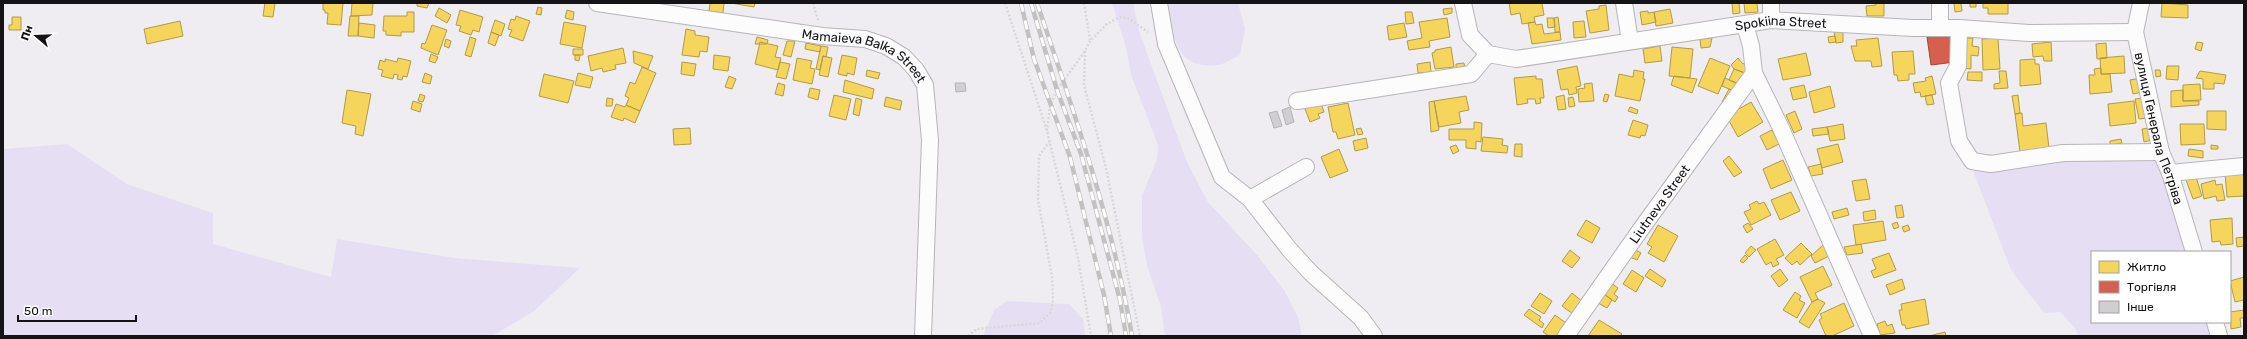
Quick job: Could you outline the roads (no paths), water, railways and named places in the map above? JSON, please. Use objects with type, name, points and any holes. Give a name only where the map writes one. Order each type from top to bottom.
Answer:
[{"type":"street","name":"Mamaieva Balka Street","points":[[597,3],[822,36],[864,39],[886,46],[904,57],[916,70],[925,85],[930,140],[923,336]]},
{"type":"street","points":[[1159,3],[1166,44],[1222,177],[1250,199],[1289,248],[1312,273],[1361,318],[1374,336]]},
{"type":"street","points":[[1297,101],[1471,74],[1488,54],[1470,35],[1463,3]]},
{"type":"street","points":[[1624,3],[1630,40]]},
{"type":"street","points":[[1771,3],[1771,20]]},
{"type":"street","points":[[1940,3],[1940,27]]},
{"type":"street","name":"вулиця Генерала Петріва","points":[[2141,3],[2135,32],[2161,152],[2170,173],[2194,251]]},
{"type":"street","name":"Spokiina Street","points":[[1488,54],[1516,59],[1630,40],[1745,25],[1771,20],[1913,28],[1940,27],[2029,33],[2135,32]]},
{"type":"street","points":[[1745,25],[1751,46],[1754,73],[1780,126],[1872,336]]},
{"type":"street","points":[[1959,28],[1958,66],[1949,83],[1959,141],[1972,161],[1991,164],[2063,153],[2161,152]]},
{"type":"street","name":"Liutneva Street","points":[[1566,336],[1641,229],[1754,73]]},
{"type":"street","points":[[2170,173],[2244,166]]},
{"type":"street","points":[[1250,199],[1306,167]]},
{"type":"street","points":[[2215,323],[2219,336]]},
{"type":"railway","points":[[1021,3],[1034,59],[1070,157],[1104,295],[1111,336]]},
{"type":"railway","points":[[1031,3],[1057,90],[1081,154],[1120,300],[1126,336]]},
{"type":"railway","points":[[1037,3],[1078,126],[1103,210],[1124,294],[1132,336]]}]
